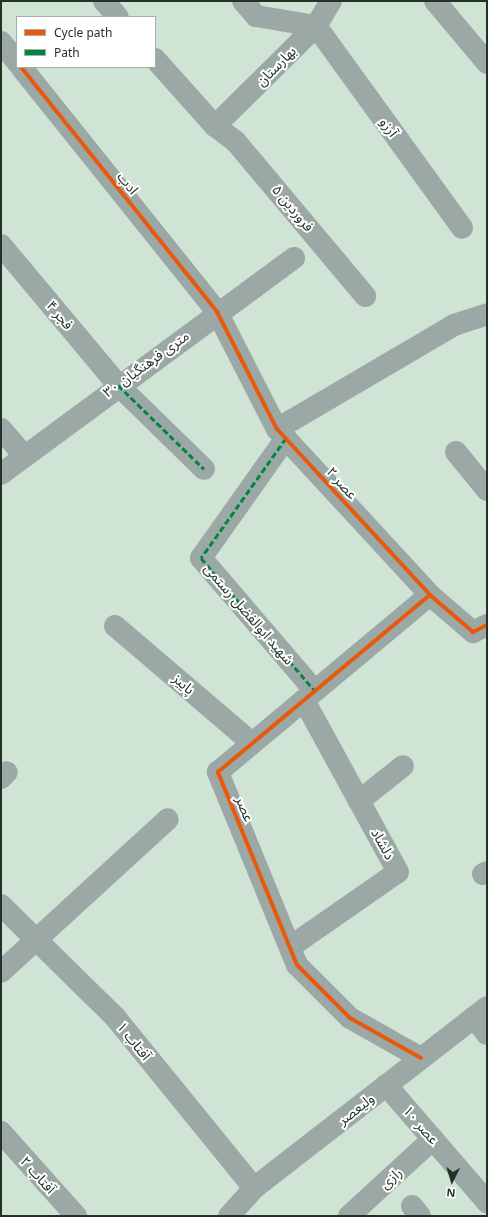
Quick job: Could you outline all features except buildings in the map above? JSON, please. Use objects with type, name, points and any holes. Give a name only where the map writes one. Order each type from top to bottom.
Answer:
[{"type":"street","points":[[104,1],[117,16]]},
{"type":"street","points":[[243,1],[256,16],[316,26]]},
{"type":"street","name":"بهارستان","points":[[215,126],[316,26],[331,1]]},
{"type":"street","points":[[435,1],[487,63]]},
{"type":"street","name":"آرزو","points":[[316,26],[462,228]]},
{"type":"street","points":[[1,42],[16,61]]},
{"type":"street","name":"فروردین ۵","points":[[156,59],[215,126],[236,142],[365,296]]},
{"type":"street","name":"ادب","points":[[22,68],[217,312]]},
{"type":"street","name":"فجر ۴","points":[[1,245],[118,385],[204,469]]},
{"type":"street","name":"۳۰ متری فرهنگیان","points":[[1,474],[24,455],[217,312],[294,258]]},
{"type":"street","name":"عصر ۲","points":[[217,312],[282,434],[430,595],[473,632],[487,625]]},
{"type":"street","points":[[282,434],[454,325],[487,314]]},
{"type":"street","points":[[1,429],[24,455]]},
{"type":"street","name":"شهید ابوالفضل رستمی","points":[[282,434],[201,558],[310,696]]},
{"type":"street","points":[[456,452],[487,490]]},
{"type":"street","name":"عصر","points":[[421,1058],[350,1018],[297,965],[218,772],[430,595]]},
{"type":"street","name":"پاییز","points":[[115,626],[252,743]]},
{"type":"street","name":"دلشاد","points":[[290,947],[398,872],[360,801],[310,696]]},
{"type":"street","points":[[360,801],[403,766]]},
{"type":"street","points":[[1,972],[168,819]]},
{"type":"street","name":"آفتاب ۱","points":[[1,905],[115,1017],[254,1188]]},
{"type":"street","points":[[480,1012],[487,1034]]},
{"type":"street","name":"ولیعصر","points":[[229,1216],[254,1188],[480,1012]]},
{"type":"street","name":"عصر ۱۰","points":[[386,1085],[487,1202]]},
{"type":"street","name":"آفتاب ۲","points":[[1,1132],[76,1216]]},
{"type":"street","name":"رازی","points":[[348,1216],[433,1139]]},
{"type":"marked path","points":[[118,385],[204,469]]},
{"type":"marked path","points":[[286,438],[201,558],[315,691]]},
{"type":"cycle path","points":[[22,68],[217,312],[277,429],[430,595],[473,632],[487,625]]},
{"type":"cycle path","points":[[421,1058],[350,1018],[297,965],[218,772],[430,595]]}]
